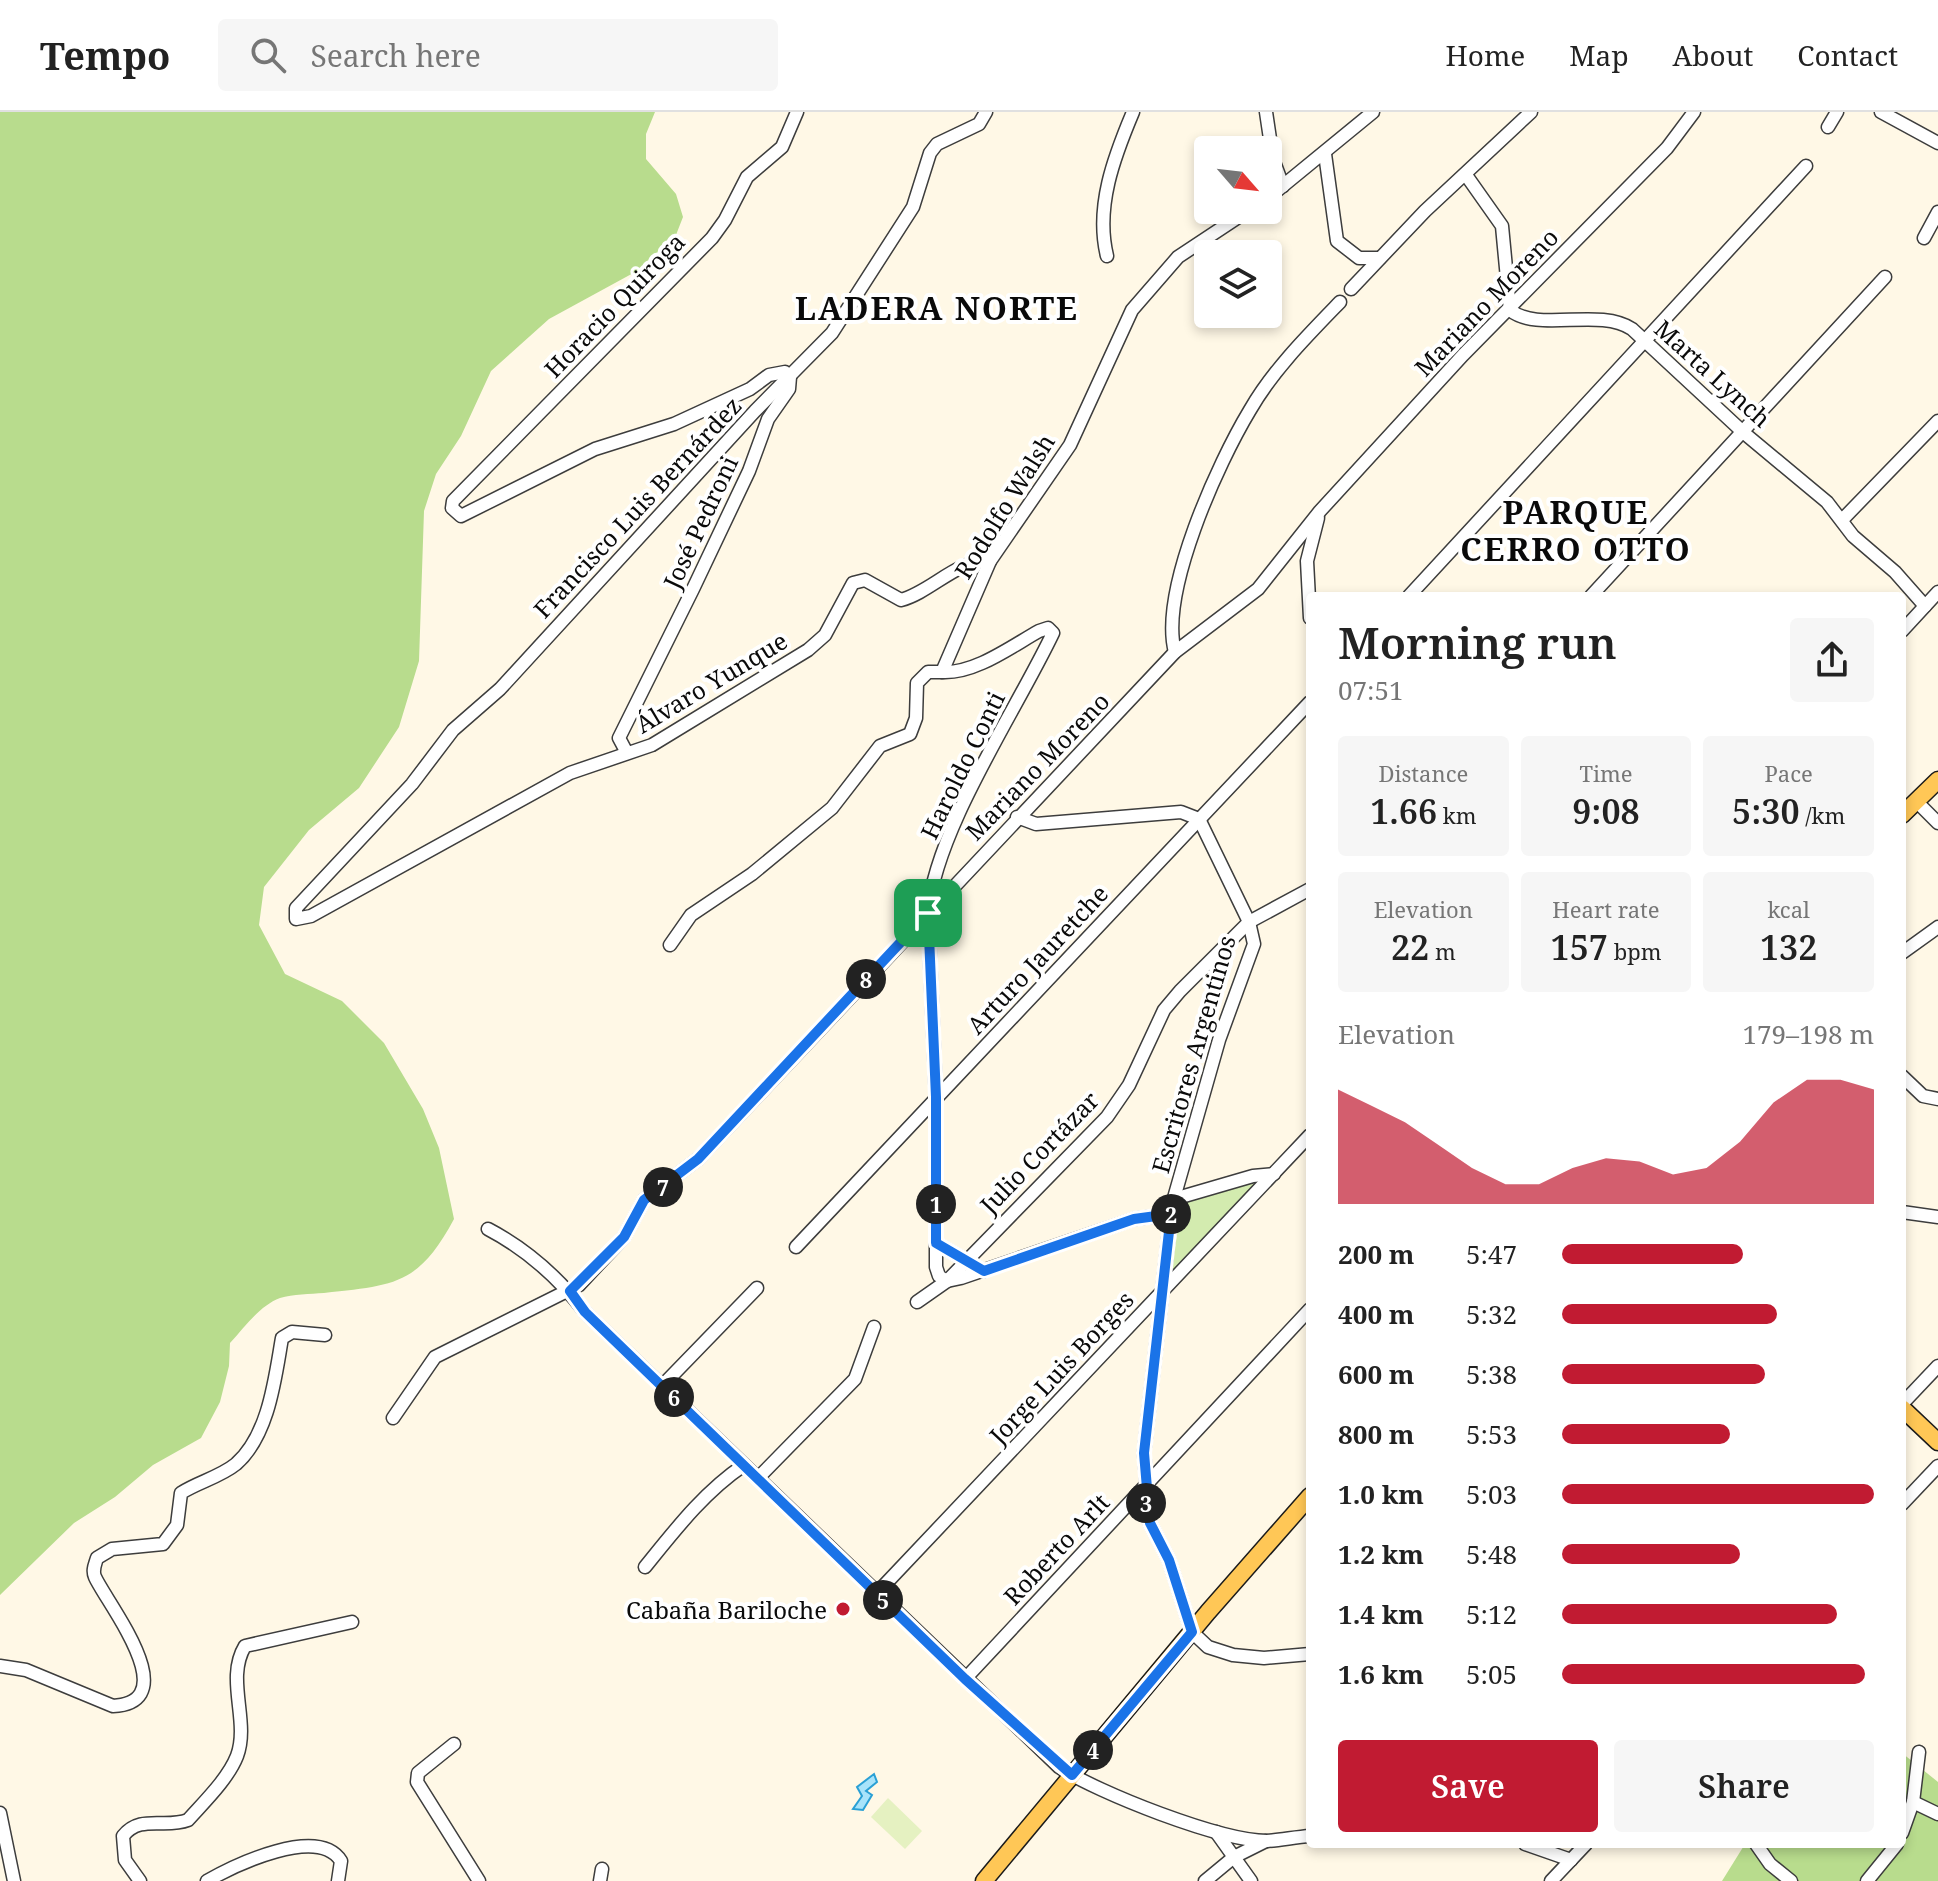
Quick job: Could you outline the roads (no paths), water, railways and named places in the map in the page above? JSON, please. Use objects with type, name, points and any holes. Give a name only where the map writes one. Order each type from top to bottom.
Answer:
[{"type":"main road","points":[[1906,811],[1938,780]]},
{"type":"main road","points":[[1906,1410],[1938,1442]]},
{"type":"main road","points":[[984,1881],[1306,1501]]},
{"type":"street","name":"Horacio Quiroga","points":[[790,377],[785,372],[769,375],[750,389],[674,424],[595,449],[461,516],[452,508],[453,501],[712,238],[747,177],[782,147],[797,112]]},
{"type":"street","name":"Francisco Luis Bernárdez","points":[[296,919],[296,908],[412,784],[453,730],[500,689],[848,311],[913,207],[930,153],[937,144],[979,124],[986,112]]},
{"type":"street","points":[[1107,256],[1101,232],[1103,209],[1114,162],[1133,112]]},
{"type":"street","points":[[1266,112],[1273,159],[1283,186],[1373,112]]},
{"type":"street","points":[[1351,289],[1531,112]]},
{"type":"street","name":"Mariano Moreno","points":[[393,1418],[435,1357],[570,1291],[624,1237],[644,1200],[698,1159],[1175,652],[1258,589],[1320,511],[1463,355],[1667,148],[1694,112]]},
{"type":"street","points":[[1828,127],[1837,112]]},
{"type":"street","points":[[1881,112],[1938,143]]},
{"type":"street","points":[[1325,154],[1337,241],[1359,258],[1380,258]]},
{"type":"street","points":[[1413,592],[1806,166]]},
{"type":"street","points":[[1466,175],[1502,226],[1510,310]]},
{"type":"street","points":[[1924,238],[1938,212]]},
{"type":"street","name":"Rodolfo Walsh","points":[[670,945],[691,915],[752,874],[832,808],[880,746],[910,734],[916,718],[917,683],[928,672],[942,672],[990,561],[1070,445],[1111,351],[1145,292],[1178,257],[1228,224]]},
{"type":"street","points":[[1595,592],[1885,277]]},
{"type":"street","points":[[1175,652],[1171,627],[1185,553],[1226,457],[1263,391],[1340,302]]},
{"type":"street","name":"Marta Lynch","points":[[1510,310],[1525,317],[1623,323],[1646,340],[1744,433],[1827,502],[1853,536],[1895,572],[1925,606]]},
{"type":"street","name":"José Pedroni","points":[[627,753],[619,738],[650,683],[668,637],[749,471],[768,419],[789,389],[790,377]]},
{"type":"street","points":[[1842,520],[1938,421]]},
{"type":"street","points":[[1309,592],[1307,561],[1320,511]]},
{"type":"street","name":"Álvaro Yunque","points":[[296,919],[311,916],[570,773],[652,745],[819,643],[853,583],[865,580],[901,600],[914,597],[965,566],[990,561]]},
{"type":"street","points":[[1906,627],[1938,592]]},
{"type":"street","name":"Haroldo Conti","points":[[942,672],[955,672],[1039,631],[1048,628],[1053,633],[950,834],[932,886],[928,913],[936,1097],[936,1267],[939,1276],[947,1281]]},
{"type":"street","name":"Arturo Jauretche","points":[[796,1247],[1306,706]]},
{"type":"street","points":[[1916,801],[1938,823]]},
{"type":"street","points":[[1017,817],[1036,824],[1181,812],[1199,819]]},
{"type":"street","name":"Escritores Argentinos","points":[[1192,1632],[1169,1560],[1150,1523],[1144,1453],[1160,1293],[1174,1199],[1219,1040],[1254,944],[1249,922],[1199,819]]},
{"type":"street","name":"Julio Cortázar","points":[[917,1302],[947,1281],[1107,1117],[1129,1085],[1164,1010],[1249,922],[1306,891]]},
{"type":"street","points":[[1906,950],[1938,927]]},
{"type":"street","points":[[1906,1080],[1923,1096],[1938,1099]]},
{"type":"street","name":"Jorge Luis Borges","points":[[876,1594],[1306,1139]]},
{"type":"street","points":[[1174,1199],[1274,1174]]},
{"type":"street","points":[[1906,1213],[1938,1217]]},
{"type":"street","points":[[947,1281],[1134,1219],[1171,1214]]},
{"type":"street","points":[[488,1229],[523,1249],[570,1291],[585,1312],[876,1594],[1072,1775],[1120,1797],[1216,1832],[1266,1841],[1306,1836]]},
{"type":"street","points":[[936,1243],[984,1271]]},
{"type":"street","points":[[662,1386],[757,1288]]},
{"type":"street","name":"Roberto Arlt","points":[[965,1679],[1306,1313]]},
{"type":"street","points":[[758,1478],[855,1379],[874,1327]]},
{"type":"street","points":[[0,1666],[26,1670],[113,1706],[134,1698],[143,1669],[137,1648],[95,1577],[97,1558],[112,1549],[163,1544],[177,1525],[181,1493],[238,1462],[256,1438],[274,1383],[282,1338],[292,1332],[325,1335]]},
{"type":"street","points":[[1906,1402],[1938,1366]]},
{"type":"street","points":[[645,1567],[690,1512],[723,1479],[744,1465]]},
{"type":"street","points":[[1906,1500],[1938,1466]]},
{"type":"street","points":[[140,1881],[125,1860],[123,1836],[129,1828],[140,1823],[176,1824],[188,1820],[237,1755],[240,1740],[237,1676],[239,1656],[245,1646],[352,1622]]},
{"type":"street","points":[[1192,1632],[1208,1647],[1233,1655],[1264,1658],[1306,1654]]},
{"type":"street","points":[[454,1744],[418,1773],[417,1782],[469,1860],[479,1881]]},
{"type":"street","points":[[1906,1822],[1913,1802],[1919,1752]]},
{"type":"street","points":[[1913,1802],[1938,1814]]},
{"type":"street","points":[[0,1813],[14,1881]]},
{"type":"street","points":[[1216,1832],[1251,1881]]},
{"type":"street","points":[[1205,1881],[1234,1857],[1266,1841]]},
{"type":"street","points":[[207,1881],[257,1857],[283,1849],[322,1846],[336,1853],[341,1861],[338,1881]]},
{"type":"street","points":[[1536,1848],[1571,1860]]},
{"type":"street","points":[[1551,1881],[1582,1848]]},
{"type":"street","points":[[1759,1848],[1770,1864],[1791,1881]]},
{"type":"street","points":[[1867,1881],[1894,1848]]},
{"type":"water","points":[[874,1774],[877,1782],[866,1791],[872,1795],[863,1810],[853,1809],[862,1796],[857,1787]]},
{"type":"place","name":"Cabaña Bariloche","points":[[843,1609]]},
{"type":"district","name":"LADERA NORTE","points":[[937,307]]},
{"type":"district","name":"PARQUE CERRO OTTO","points":[[1576,530]]}]
